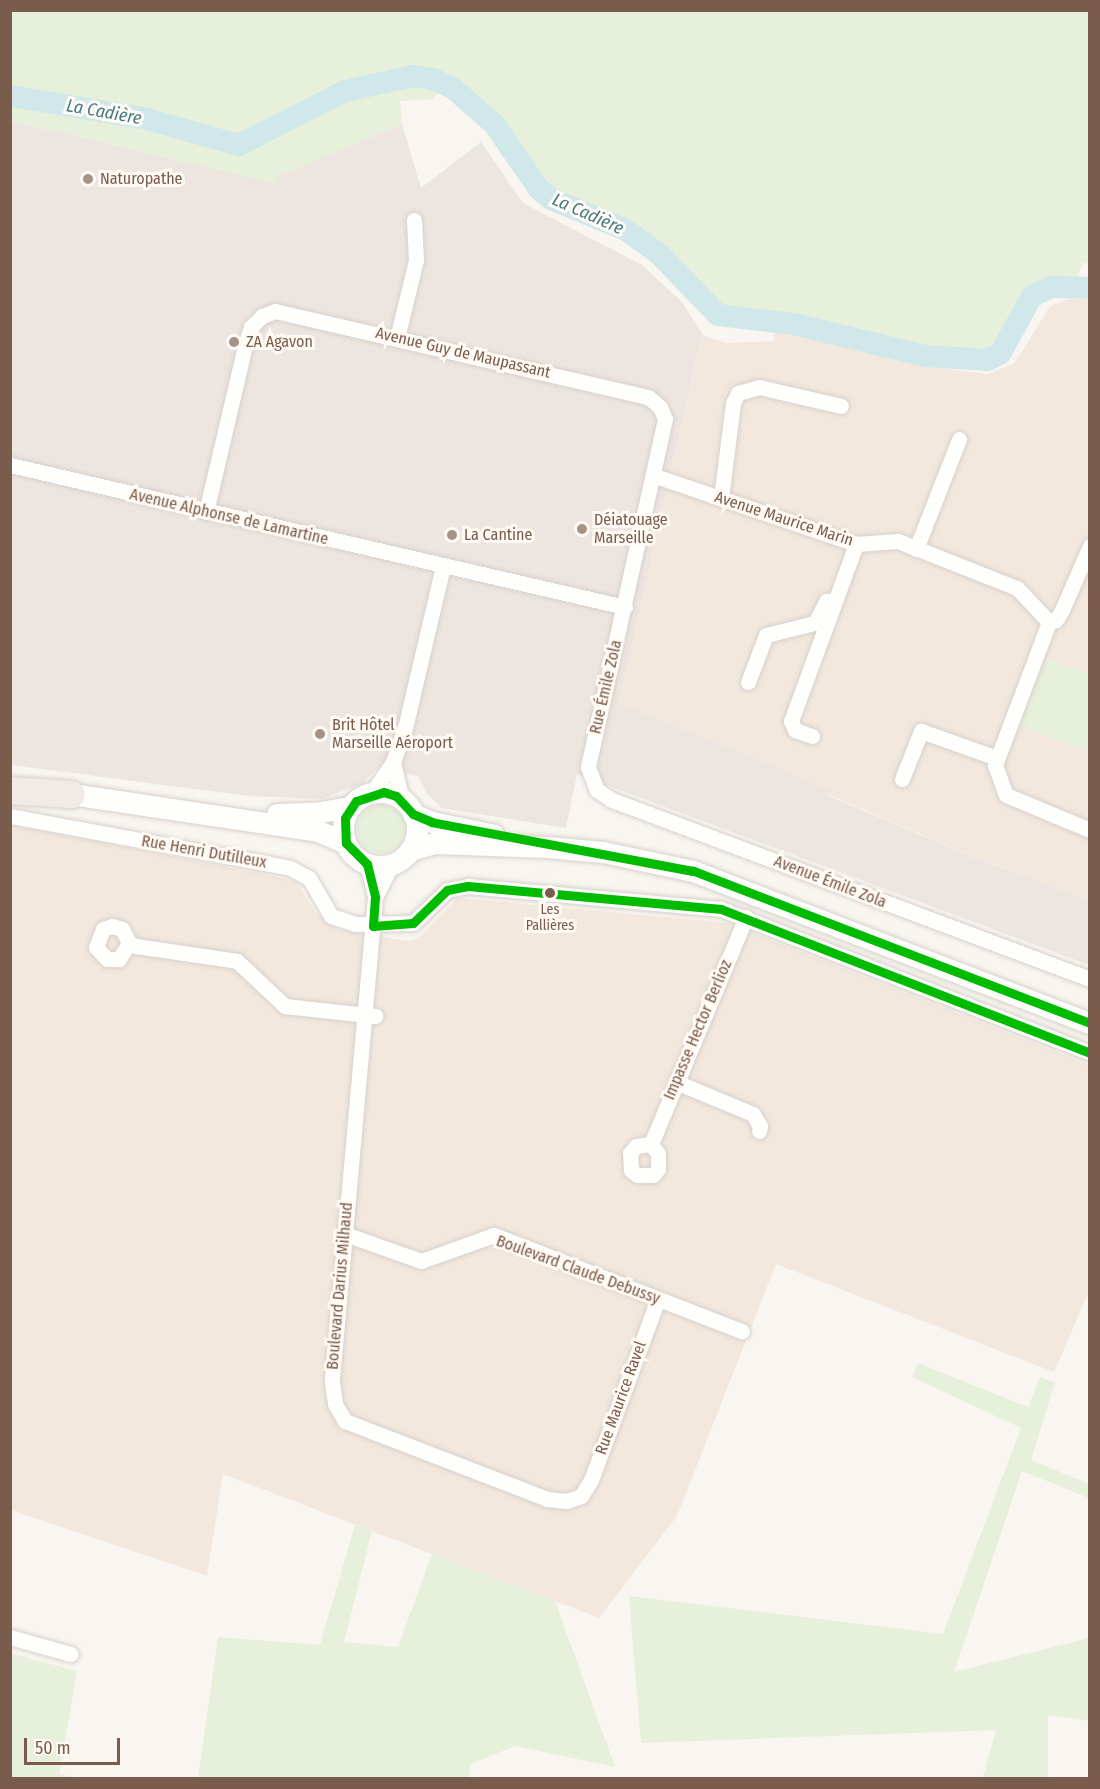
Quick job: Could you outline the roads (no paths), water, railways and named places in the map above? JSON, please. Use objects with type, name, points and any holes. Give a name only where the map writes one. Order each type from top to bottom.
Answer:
[{"type":"highway","points":[[10,788],[71,794]]},
{"type":"main road","points":[[203,812],[295,814],[350,807],[372,793],[384,792],[432,822],[547,847]]},
{"type":"main road","points":[[71,794],[318,831],[346,843],[368,864],[392,864],[410,850],[435,843],[547,847],[612,854],[727,880],[1089,1023]]},
{"type":"main road","points":[[346,843],[345,818],[350,807]]},
{"type":"main road","points":[[408,807],[417,832],[410,850]]},
{"type":"street","points":[[398,338],[416,260],[414,220]]},
{"type":"street","name":"Avenue Guy de Maupassant","points":[[206,512],[246,342],[251,327],[262,316],[276,311],[398,338],[648,397],[660,407],[665,419],[655,476],[625,607]]},
{"type":"street","points":[[721,498],[733,403],[738,393],[759,387],[841,406]]},
{"type":"street","points":[[916,549],[958,439]]},
{"type":"street","name":"Avenue Alphonse de Lamartine","points":[[12,470],[443,566]]},
{"type":"street","name":"Avenue Maurice Marin","points":[[655,476],[852,543],[898,541],[1017,588],[1049,622]]},
{"type":"street","points":[[748,682],[766,635],[815,623],[852,543]]},
{"type":"street","points":[[812,736],[795,730],[791,721],[852,543]]},
{"type":"street","points":[[1089,546],[1062,609],[1056,620],[1049,622],[995,765],[1006,795],[1089,830]]},
{"type":"street","points":[[372,793],[393,762],[405,728],[443,566],[625,607]]},
{"type":"street","name":"Rue Émile Zola","points":[[588,767],[625,607]]},
{"type":"street","points":[[902,779],[921,731],[998,758]]},
{"type":"street","points":[[393,762],[408,807]]},
{"type":"street","name":"Avenue Émile Zola","points":[[588,767],[597,790],[612,800],[1089,980]]},
{"type":"street","name":"Rue Henri Dutilleux","points":[[10,816],[290,868],[309,878],[331,916],[373,926],[414,923],[447,890],[468,886],[721,909],[1089,1053]]},
{"type":"street","name":"Boulevard Darius Milhaud","points":[[368,864],[375,897],[370,1015],[345,1234],[332,1382],[335,1404],[345,1421],[547,1499],[566,1502],[581,1496]]},
{"type":"street","name":"Boulevard Darius Milhaud","points":[[375,897],[392,864]]},
{"type":"street","name":"Impasse Hector Berlioz","points":[[651,1144],[746,917]]},
{"type":"street","points":[[129,943],[227,957],[244,966],[285,1006],[370,1015]]},
{"type":"street","points":[[676,1082],[753,1114],[760,1125],[759,1131]]},
{"type":"street","name":"Boulevard Claude Debussy","points":[[345,1234],[421,1261],[494,1235],[742,1331]]},
{"type":"street","name":"Rue Maurice Ravel","points":[[581,1496],[591,1480],[658,1299]]},
{"type":"street","points":[[10,1637],[72,1654]]},
{"type":"waterway","name":"La Cadière","points":[[10,96],[147,119],[239,145],[345,91],[413,76],[433,79],[454,89],[494,124],[539,189],[551,199],[626,230],[659,254],[718,315],[794,324],[925,356],[987,360],[1000,354],[1032,296],[1051,287],[1090,288]]},
{"type":"place","name":"Naturopathe","points":[[88,179]]},
{"type":"place","name":"ZA Agavon","points":[[234,342]]},
{"type":"place","name":"Déiatouage Marseille","points":[[582,529]]},
{"type":"place","name":"La Cantine","points":[[452,535]]},
{"type":"place","name":"Brit Hôtel Marseille Aéroport","points":[[320,734]]},
{"type":"place","name":"Les Pallières","points":[[550,893]]}]
